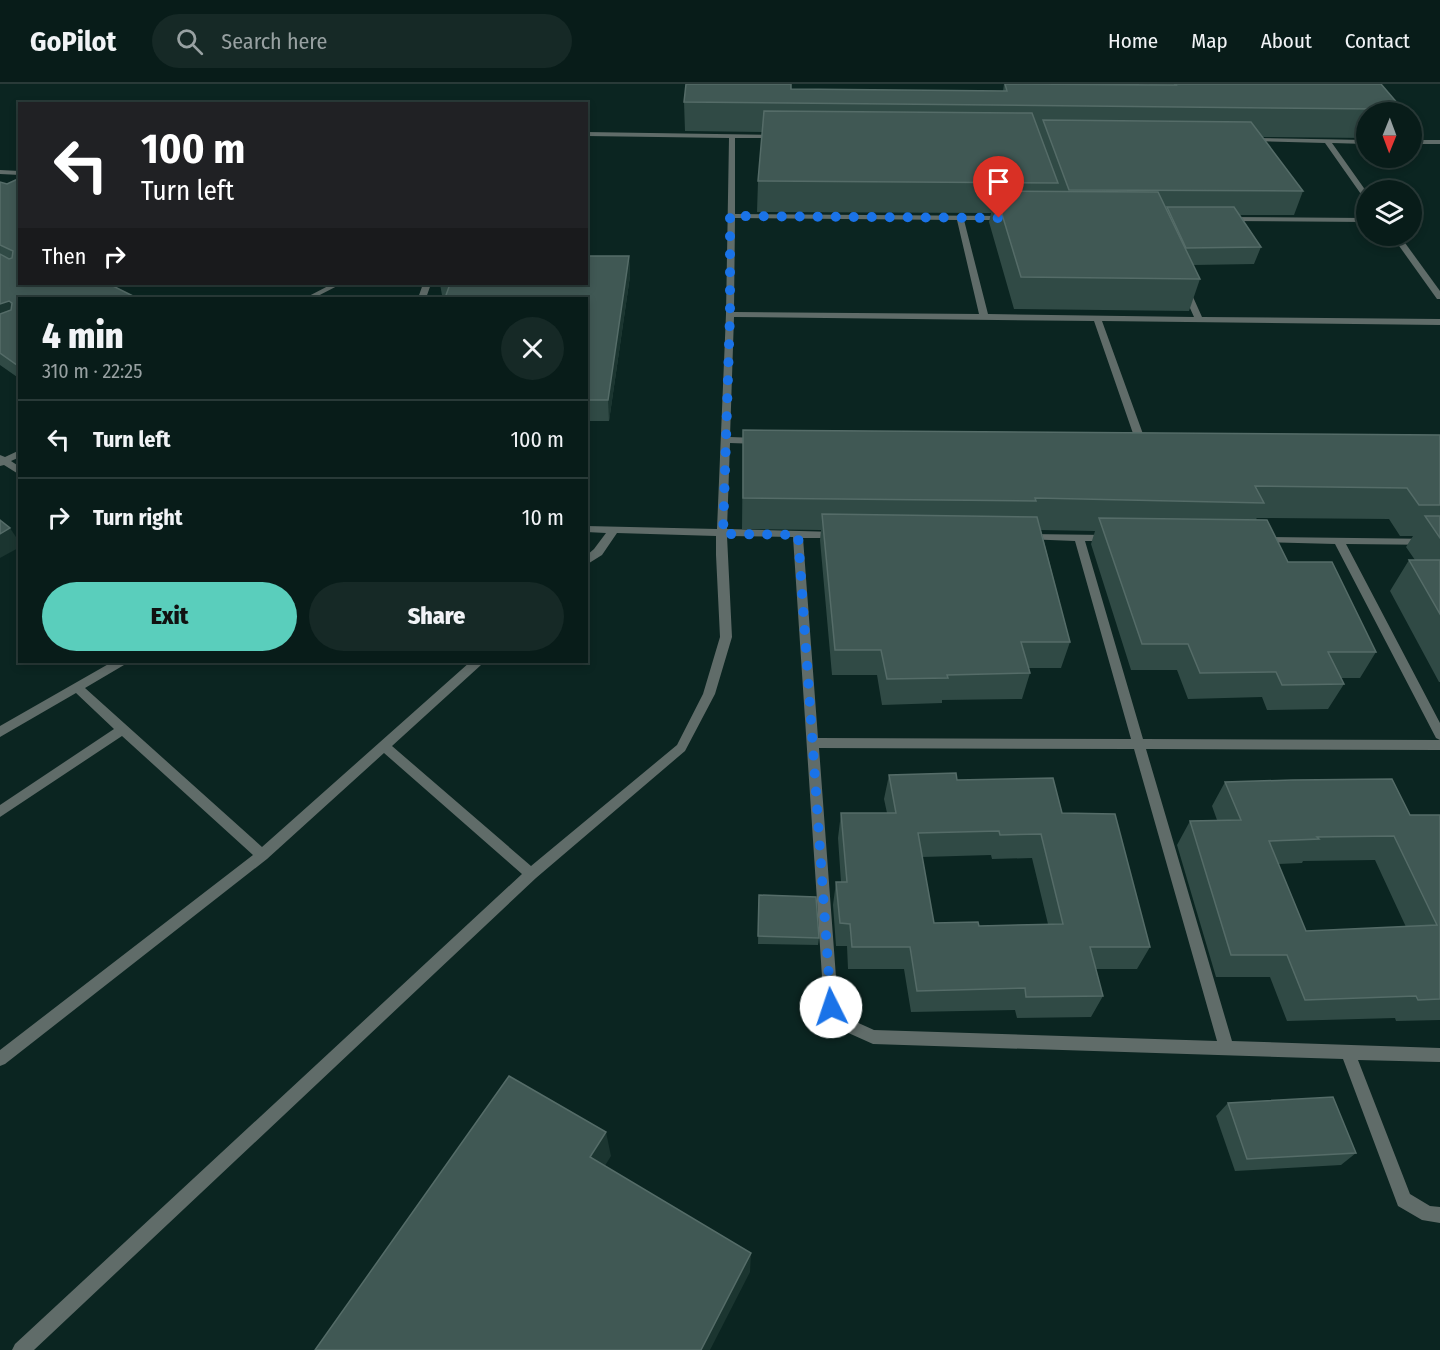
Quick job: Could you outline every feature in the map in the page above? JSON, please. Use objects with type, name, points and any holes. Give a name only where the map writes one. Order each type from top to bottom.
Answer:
[{"type":"street","points":[[588,134],[780,136]]},
{"type":"street","points":[[21,1350],[531,874],[681,748],[709,694],[726,637],[721,555],[730,314],[732,135]]},
{"type":"street","points":[[1244,140],[1356,142]]},
{"type":"street","points":[[1328,141],[1356,181]]},
{"type":"street","points":[[1422,142],[1440,142]]},
{"type":"street","points":[[0,172],[18,173]]},
{"type":"street","points":[[730,216],[1015,218]]},
{"type":"street","points":[[960,218],[984,317]]},
{"type":"street","points":[[1212,219],[1356,220]]},
{"type":"street","points":[[1403,246],[1440,297]]},
{"type":"street","points":[[1181,279],[1199,319]]},
{"type":"street","points":[[311,297],[336,285]]},
{"type":"street","points":[[730,314],[1440,322]]},
{"type":"street","points":[[1096,318],[1142,445]]},
{"type":"street","points":[[725,440],[773,441]]},
{"type":"street","points":[[1130,445],[1154,445]]},
{"type":"street","points":[[2,460],[18,454]]},
{"type":"street","points":[[2,460],[18,471]]},
{"type":"street","points":[[588,529],[723,534],[845,535]]},
{"type":"street","points":[[588,560],[598,552],[614,530]]},
{"type":"street","points":[[798,535],[831,1007],[849,1026],[873,1037],[1440,1055]]},
{"type":"street","points":[[1020,537],[1114,538]]},
{"type":"street","points":[[1079,538],[1227,1049]]},
{"type":"street","points":[[1256,540],[1440,542]]},
{"type":"street","points":[[1339,541],[1440,735]]},
{"type":"street","points":[[588,555],[598,552]]},
{"type":"street","points":[[0,732],[118,663]]},
{"type":"street","points":[[0,1059],[262,855],[476,663]]},
{"type":"street","points":[[76,687],[262,855]]},
{"type":"street","points":[[0,812],[123,729]]},
{"type":"street","points":[[813,742],[1440,745]]},
{"type":"street","points":[[384,746],[531,874]]},
{"type":"street","points":[[1348,1053],[1404,1200],[1428,1214],[1440,1215]]},
{"type":"building","points":[[686,84],[791,84],[791,89],[1007,91],[1005,84],[1381,84],[1396,102],[1356,102],[1356,109],[684,102]]},
{"type":"building","points":[[764,111],[1032,113],[1058,183],[758,181]]},
{"type":"building","points":[[1043,120],[1251,122],[1303,191],[1069,190]]},
{"type":"building","points":[[18,179],[18,285],[111,285],[135,297],[18,297],[17,365],[0,353],[0,314],[11,310],[12,303],[9,301],[0,304],[0,254],[9,259],[12,258],[13,251],[0,245],[0,182],[7,184]]},
{"type":"building","points":[[995,191],[1158,192],[1200,279],[1021,277]]},
{"type":"building","points":[[1167,207],[1234,207],[1261,247],[1186,248]]},
{"type":"building","points":[[588,256],[629,256],[608,400],[588,400],[588,297],[445,297],[450,285],[588,285]]},
{"type":"building","points":[[743,430],[1440,435],[1440,505],[1419,505],[1407,488],[1255,486],[1264,503],[1035,498],[1036,501],[743,498]]},
{"type":"building","points":[[822,514],[1037,517],[1070,642],[1021,642],[1030,673],[887,679],[881,650],[835,650]]},
{"type":"building","points":[[1425,516],[1440,516],[1440,538]]},
{"type":"building","points":[[1099,518],[1267,520],[1288,562],[1332,562],[1376,652],[1328,652],[1344,684],[1282,685],[1276,672],[1200,673],[1188,644],[1142,644]]},
{"type":"building","points":[[0,520],[10,528],[0,534]]},
{"type":"building","points":[[1409,560],[1440,560],[1440,614]]},
{"type":"building","points":[[956,773],[957,780],[1053,778],[1062,813],[1115,814],[1150,947],[1090,947],[1103,996],[1026,997],[1025,988],[917,991],[910,947],[852,947],[850,924],[840,923],[836,882],[847,882],[841,813],[896,813],[889,775]],"holes":[[[999,831],[1000,835],[1041,834],[1063,924],[979,926],[978,922],[934,923],[918,833]]]},
{"type":"building","points":[[1392,779],[1410,815],[1440,815],[1440,999],[1418,1000],[1416,996],[1305,1000],[1287,955],[1231,955],[1190,821],[1241,820],[1225,782]],"holes":[[[1394,836],[1437,925],[1306,931],[1269,841],[1319,839],[1317,837]]]},
{"type":"building","points":[[759,895],[816,897],[819,938],[758,936]]},
{"type":"building","points":[[509,1076],[606,1132],[590,1157],[751,1253],[701,1350],[315,1350]]},
{"type":"building","points":[[1333,1097],[1356,1153],[1247,1159],[1228,1103]]},
{"type":"route","points":[[831,1007],[798,535],[723,534],[730,314],[730,216],[999,218]]}]
